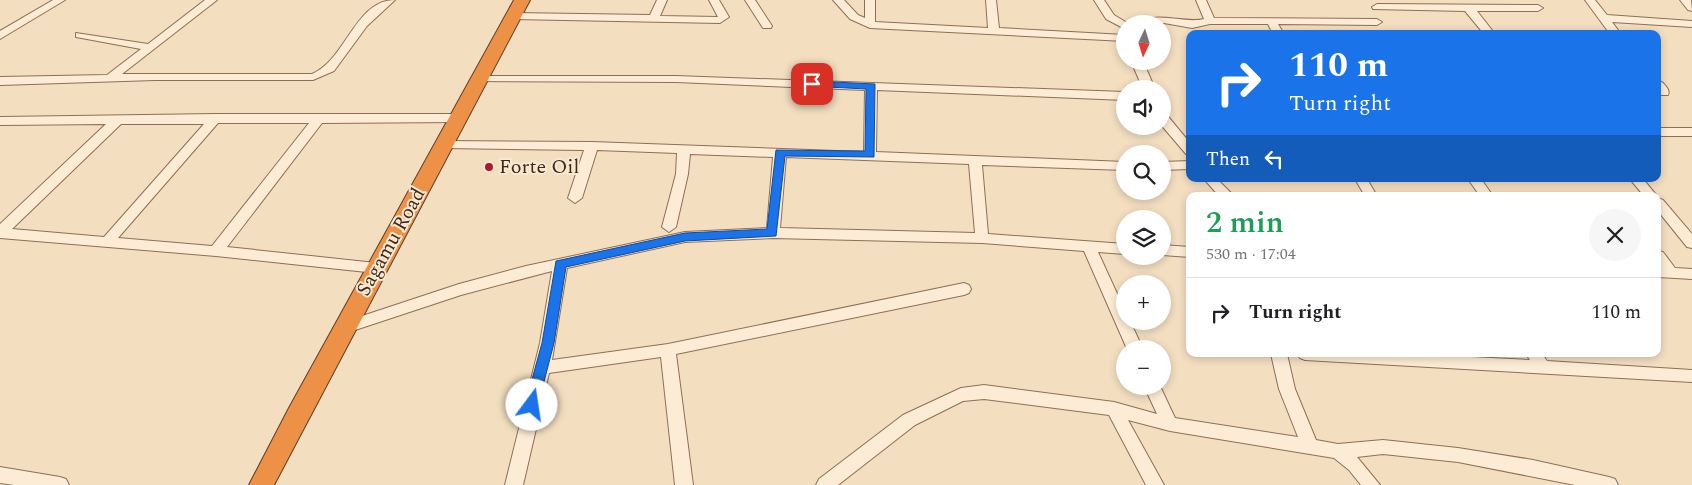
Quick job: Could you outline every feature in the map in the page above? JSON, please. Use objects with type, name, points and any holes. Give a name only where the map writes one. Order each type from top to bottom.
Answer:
[{"type":"highway","name":"Sagamu Road","points":[[261,485],[343,328],[518,8]]},
{"type":"street","points":[[0,36],[60,0]]},
{"type":"street","points":[[109,79],[212,0]]},
{"type":"street","points":[[0,81],[314,77],[332,68],[363,24],[390,0]]},
{"type":"street","points":[[654,18],[662,0]]},
{"type":"street","points":[[518,8],[654,18],[720,20],[724,16],[714,0]]},
{"type":"street","points":[[750,0],[767,26]]},
{"type":"street","points":[[838,0],[854,17],[870,25],[1116,37]]},
{"type":"street","points":[[870,0],[870,25]]},
{"type":"street","points":[[991,0],[994,30]]},
{"type":"street","points":[[1098,0],[1110,17],[1116,21]]},
{"type":"street","points":[[1201,0],[1210,21]]},
{"type":"street","points":[[1590,0],[1613,30]]},
{"type":"street","points":[[1685,0],[1692,8]]},
{"type":"street","points":[[1171,21],[1192,25],[1210,21],[1271,20],[1379,27],[1376,3],[1538,8]]},
{"type":"street","points":[[1468,7],[1487,30]]},
{"type":"street","points":[[1605,18],[1692,24]]},
{"type":"street","points":[[1271,20],[1277,30]]},
{"type":"street","points":[[80,35],[149,47]]},
{"type":"street","points":[[480,79],[676,80],[1116,96]]},
{"type":"street","points":[[870,155],[871,86]]},
{"type":"street","points":[[0,121],[216,118],[459,118]]},
{"type":"street","points":[[106,243],[216,118]]},
{"type":"street","points":[[216,251],[318,118]]},
{"type":"street","points":[[0,233],[119,119]]},
{"type":"street","points":[[1171,125],[1186,146]]},
{"type":"street","points":[[1661,132],[1692,132]]},
{"type":"street","points":[[444,144],[592,146],[975,158],[1116,166]]},
{"type":"street","points":[[575,198],[592,146]]},
{"type":"street","points":[[669,227],[682,174],[684,149]]},
{"type":"street","points":[[772,233],[780,152]]},
{"type":"street","points":[[975,158],[982,238]]},
{"type":"street","points":[[1171,166],[1186,165]]},
{"type":"street","points":[[1213,182],[1223,192]]},
{"type":"street","points":[[1476,182],[1484,192]]},
{"type":"street","points":[[1639,182],[1647,192]]},
{"type":"street","points":[[1661,207],[1692,243]]},
{"type":"street","points":[[0,233],[216,251],[376,268]]},
{"type":"street","points":[[343,328],[460,290],[560,264],[685,237],[772,233],[982,238],[1116,249]]},
{"type":"street","points":[[1089,248],[1131,340]]},
{"type":"street","points":[[1171,251],[1186,252]]},
{"type":"street","points":[[514,485],[548,343],[560,264]]},
{"type":"street","points":[[1664,272],[1692,274]]},
{"type":"street","points":[[541,368],[668,350],[964,289]]},
{"type":"street","points":[[668,350],[684,485]]},
{"type":"street","points":[[1280,357],[1282,372],[1289,395],[1310,446]]},
{"type":"street","points":[[1422,357],[1538,360],[1691,378]]},
{"type":"street","points":[[825,485],[909,420],[961,395],[984,392],[1114,409],[1170,424],[1338,451],[1383,447],[1458,455],[1533,468],[1609,485]]},
{"type":"street","points":[[1156,395],[1170,424]]},
{"type":"street","points":[[1114,409],[1155,485]]},
{"type":"street","points":[[1338,451],[1355,465],[1371,485]]},
{"type":"street","points":[[0,475],[15,482],[60,485]]},
{"type":"place","name":"Forte Oil","points":[[489,167]]},
{"type":"route","points":[[532,405],[548,343],[560,264],[685,237],[772,233],[780,152],[870,155],[871,86],[812,84]]}]
